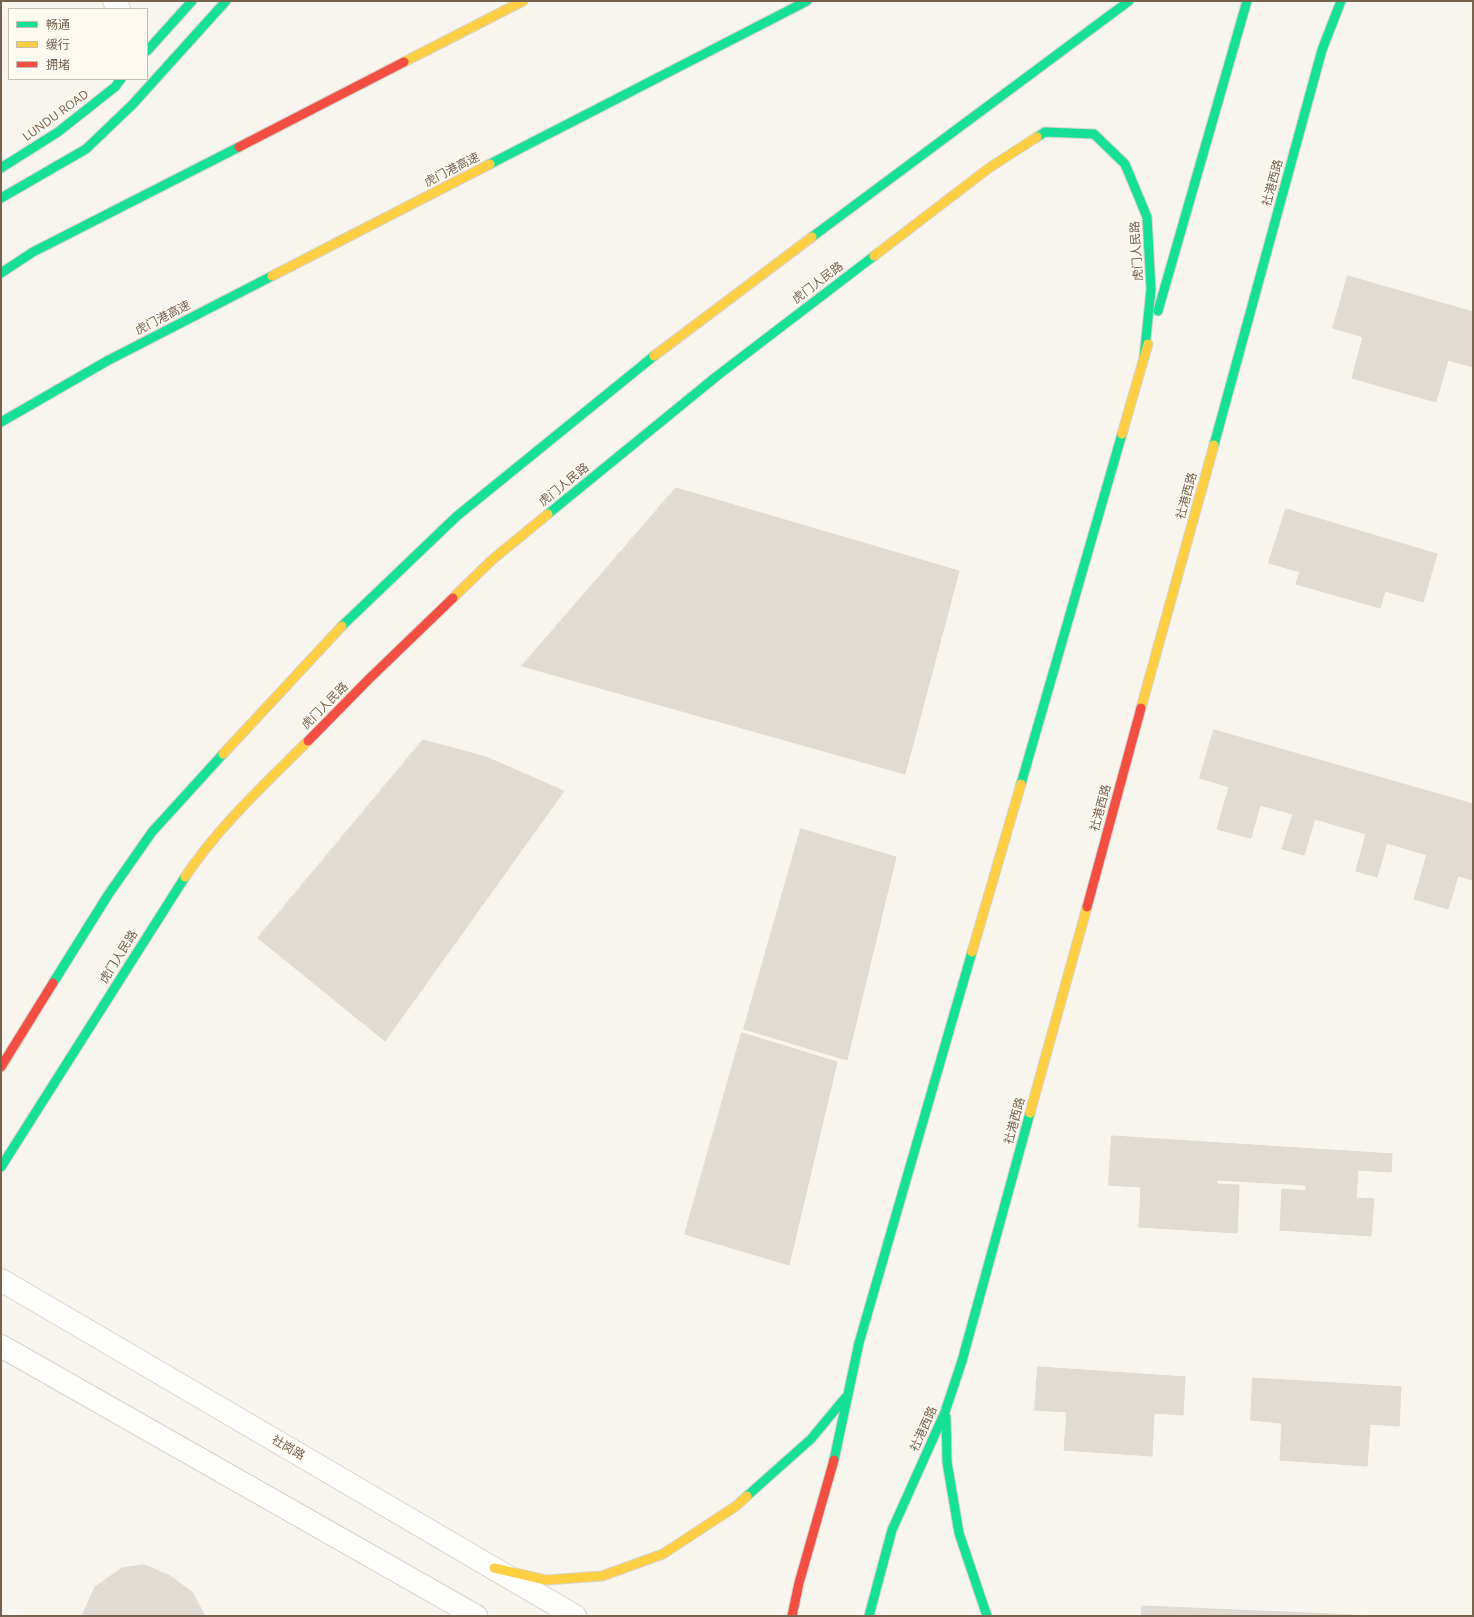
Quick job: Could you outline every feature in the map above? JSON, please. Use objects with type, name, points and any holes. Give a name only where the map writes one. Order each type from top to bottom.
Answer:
[{"type":"main road","points":[[148,50],[192,1]]},
{"type":"main road","points":[[1,198],[86,150],[133,104],[226,1]]},
{"type":"main road","points":[[1,273],[33,252],[523,1]]},
{"type":"main road","name":"虎门港高速","points":[[1,422],[107,361],[808,1]]},
{"type":"main road","points":[[1,1067],[108,895],[152,832],[332,636],[457,516],[679,336],[1129,1]]},
{"type":"main road","points":[[792,1616],[799,1583],[832,1468],[859,1343],[1234,50],[1246,1]]},
{"type":"main road","name":"社港西路","points":[[869,1616],[892,1530],[945,1412],[962,1361],[1322,50],[1341,1]]},
{"type":"main road","name":"LUNDU ROAD","points":[[1,168],[58,132],[115,86],[120,80]]},
{"type":"main road","name":"虎门人民路","points":[[1,1167],[197,859],[240,810],[370,678],[493,559],[711,380],[989,168],[1045,132],[1094,134],[1126,164],[1147,217],[1151,290],[1144,358]]},
{"type":"main road","points":[[494,1568],[546,1580],[602,1576],[663,1554],[736,1506],[811,1439],[847,1396]]},
{"type":"main road","points":[[945,1412],[947,1462],[959,1533],[987,1616]]},
{"type":"street","name":"社岗路","points":[[1,1280],[575,1616]]},
{"type":"street","points":[[1,1346],[476,1616]]},
{"type":"building","points":[[1348,276],[1473,312],[1473,367],[1448,360],[1436,402],[1352,378],[1363,337],[1333,328]]},
{"type":"building","points":[[676,488],[959,571],[905,774],[522,666]]},
{"type":"building","points":[[1286,509],[1437,554],[1423,602],[1385,591],[1380,608],[1296,584],[1300,572],[1269,563]]},
{"type":"building","points":[[1214,730],[1473,804],[1473,880],[1458,876],[1448,909],[1414,899],[1427,855],[1387,843],[1377,877],[1356,871],[1366,834],[1315,819],[1304,855],[1282,849],[1293,814],[1260,805],[1251,838],[1217,829],[1229,787],[1200,778]]},
{"type":"building","points":[[423,740],[486,757],[564,791],[385,1041],[258,938]]},
{"type":"building","points":[[801,829],[896,857],[847,1060],[744,1029]]},
{"type":"building","points":[[742,1033],[837,1062],[789,1265],[685,1234]]},
{"type":"building","points":[[1112,1136],[1392,1154],[1391,1172],[1358,1170],[1356,1198],[1374,1199],[1371,1236],[1280,1230],[1282,1189],[1306,1191],[1306,1185],[1217,1180],[1217,1184],[1239,1185],[1237,1233],[1139,1227],[1141,1187],[1109,1185]]},
{"type":"building","points":[[1038,1367],[1185,1377],[1183,1415],[1154,1413],[1152,1456],[1064,1450],[1067,1412],[1035,1410]]},
{"type":"building","points":[[1253,1378],[1401,1387],[1399,1426],[1370,1424],[1367,1466],[1280,1460],[1282,1423],[1251,1420]]},
{"type":"building","points":[[145,1565],[170,1576],[192,1592],[205,1616],[82,1616],[95,1587],[122,1568]]},
{"type":"building","points":[[1142,1606],[1377,1616],[1142,1616]]},
{"type":"traffic: fast","points":[[148,50],[192,1]]},
{"type":"traffic: fast","points":[[1,198],[86,149],[133,104],[226,1]]},
{"type":"traffic: fast","points":[[490,164],[807,1]]},
{"type":"traffic: fast","points":[[812,237],[1129,1]]},
{"type":"traffic: fast","points":[[1158,311],[1247,1]]},
{"type":"traffic: fast","points":[[1214,445],[1322,50],[1341,1]]},
{"type":"traffic: fast","points":[[1,168],[58,132],[115,87],[120,80]]},
{"type":"traffic: fast","points":[[1037,137],[1045,132],[1094,134],[1125,164],[1147,217],[1151,289],[1144,358]]},
{"type":"traffic: fast","points":[[1,273],[33,252],[239,147]]},
{"type":"traffic: fast","points":[[548,514],[717,376],[874,256]]},
{"type":"traffic: fast","points":[[1,422],[107,361],[272,276]]},
{"type":"traffic: fast","points":[[342,626],[457,516],[654,356]]},
{"type":"traffic: fast","points":[[1021,784],[1122,434]]},
{"type":"traffic: fast","points":[[53,983],[108,895],[152,832],[223,754]]},
{"type":"traffic: fast","points":[[1,1167],[185,877]]},
{"type":"traffic: fast","points":[[834,1460],[859,1343],[972,952]]},
{"type":"traffic: fast","points":[[869,1616],[892,1530],[945,1412],[962,1361],[1030,1113]]},
{"type":"traffic: fast","points":[[747,1496],[811,1439],[845,1398]]},
{"type":"traffic: fast","points":[[946,1417],[947,1462],[959,1533],[987,1616]]},
{"type":"traffic: slow","points":[[404,62],[523,1]]},
{"type":"traffic: slow","points":[[874,256],[989,168],[1037,137]]},
{"type":"traffic: slow","points":[[272,276],[490,164]]},
{"type":"traffic: slow","points":[[654,356],[812,237]]},
{"type":"traffic: slow","points":[[1122,434],[1148,344]]},
{"type":"traffic: slow","points":[[1141,708],[1214,445]]},
{"type":"traffic: slow","points":[[453,598],[493,559],[548,514]]},
{"type":"traffic: slow","points":[[223,754],[342,626]]},
{"type":"traffic: slow","points":[[185,877],[198,858],[228,823],[259,789],[308,741]]},
{"type":"traffic: slow","points":[[972,952],[1021,784]]},
{"type":"traffic: slow","points":[[1030,1113],[1087,907]]},
{"type":"traffic: slow","points":[[494,1568],[546,1580],[602,1576],[663,1554],[736,1506],[747,1496]]},
{"type":"traffic: jam","points":[[239,147],[404,62]]},
{"type":"traffic: jam","points":[[308,741],[370,678],[453,598]]},
{"type":"traffic: jam","points":[[1087,907],[1141,708]]},
{"type":"traffic: jam","points":[[1,1067],[53,983]]},
{"type":"traffic: jam","points":[[792,1616],[799,1583],[834,1460]]}]
